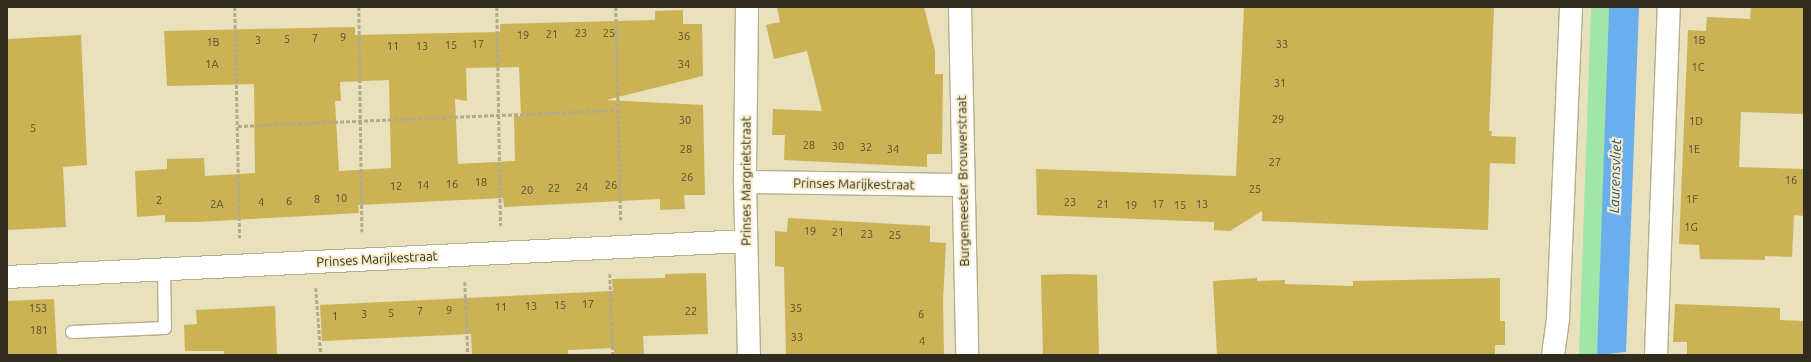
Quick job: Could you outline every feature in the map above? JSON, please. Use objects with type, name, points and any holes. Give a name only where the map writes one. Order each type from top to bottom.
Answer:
[{"type":"street","name":"Prinses Margrietstraat","points":[[747,7],[745,182],[749,355]]},
{"type":"street","name":"Burgemeester Brouwerstraat","points":[[960,7],[967,355]]},
{"type":"street","points":[[1553,355],[1558,318],[1571,7]]},
{"type":"street","points":[[1656,355],[1669,7]]},
{"type":"street","name":"Prinses Marijkestraat","points":[[745,182],[963,185]]},
{"type":"street","name":"Prinses Marijkestraat","points":[[7,277],[746,240]]},
{"type":"lane","points":[[72,332],[165,328],[164,269]]},
{"type":"path","points":[[235,7],[241,265]]},
{"type":"path","points":[[359,7],[359,121],[362,259]]},
{"type":"path","points":[[497,7],[501,253]]},
{"type":"path","points":[[613,355],[619,110],[616,7]]},
{"type":"path","points":[[238,126],[619,110]]},
{"type":"path","points":[[463,255],[468,355]]},
{"type":"path","points":[[314,262],[321,355]]},
{"type":"green space","points":[[1591,7],[1609,7],[1598,344],[1597,355],[1579,355]]},
{"type":"water","name":"Laurensvliet","points":[[1609,7],[1639,7],[1626,352],[1597,355]]},
{"type":"building","points":[[777,7],[924,7],[935,51],[935,74],[943,74],[942,154],[927,154],[927,167],[784,160],[785,135],[772,135],[773,109],[822,111],[807,51],[774,59],[766,25],[780,22]]},
{"type":"building","points":[[1244,7],[1494,7],[1489,131],[1492,131],[1491,136],[1516,137],[1515,164],[1490,163],[1488,230],[1262,221],[1262,211],[1230,231],[1214,230],[1214,222],[1037,215],[1036,169],[1236,176]]},
{"type":"building","points":[[1751,7],[1804,7],[1804,114],[1741,112],[1739,167],[1804,169],[1804,216],[1794,215],[1792,257],[1765,256],[1765,260],[1700,259],[1699,245],[1679,244],[1688,30],[1706,31],[1707,17],[1750,19]]},
{"type":"building","points":[[683,10],[683,24],[702,24],[703,76],[606,100],[703,105],[705,195],[684,195],[685,209],[660,210],[660,199],[504,207],[503,198],[358,205],[359,213],[197,222],[165,222],[165,215],[137,217],[135,171],[167,169],[167,159],[204,158],[205,176],[255,173],[254,84],[167,86],[164,31],[355,27],[355,35],[500,32],[500,24],[655,20],[655,11]],"holes":[[[519,67],[521,116],[514,116],[515,161],[458,164],[455,99],[467,101],[466,68]],[[389,80],[391,168],[339,171],[335,101],[341,101],[340,82]]]},
{"type":"building","points":[[81,35],[87,165],[63,167],[66,227],[7,230],[7,39]]},
{"type":"building","points":[[788,218],[930,226],[930,242],[946,243],[943,301],[944,355],[786,355],[784,267],[775,266],[775,231],[787,232]]},
{"type":"building","points":[[706,273],[708,334],[643,336],[644,355],[614,355],[614,348],[568,350],[568,355],[472,355],[471,334],[322,341],[320,305],[613,291],[612,279],[665,278],[665,274]]},
{"type":"building","points":[[1041,275],[1097,275],[1099,355],[1043,355]]},
{"type":"building","points":[[1257,278],[1257,281],[1285,280],[1285,284],[1353,286],[1353,281],[1500,278],[1500,321],[1505,321],[1505,345],[1495,345],[1495,355],[1217,355],[1213,281]]},
{"type":"building","points":[[54,299],[57,355],[7,355],[7,301]]},
{"type":"building","points":[[1675,304],[1780,308],[1780,320],[1804,321],[1804,355],[1687,355],[1687,342],[1673,342]]},
{"type":"building","points":[[275,306],[277,355],[224,355],[224,351],[185,351],[184,325],[197,324],[196,310]]}]
